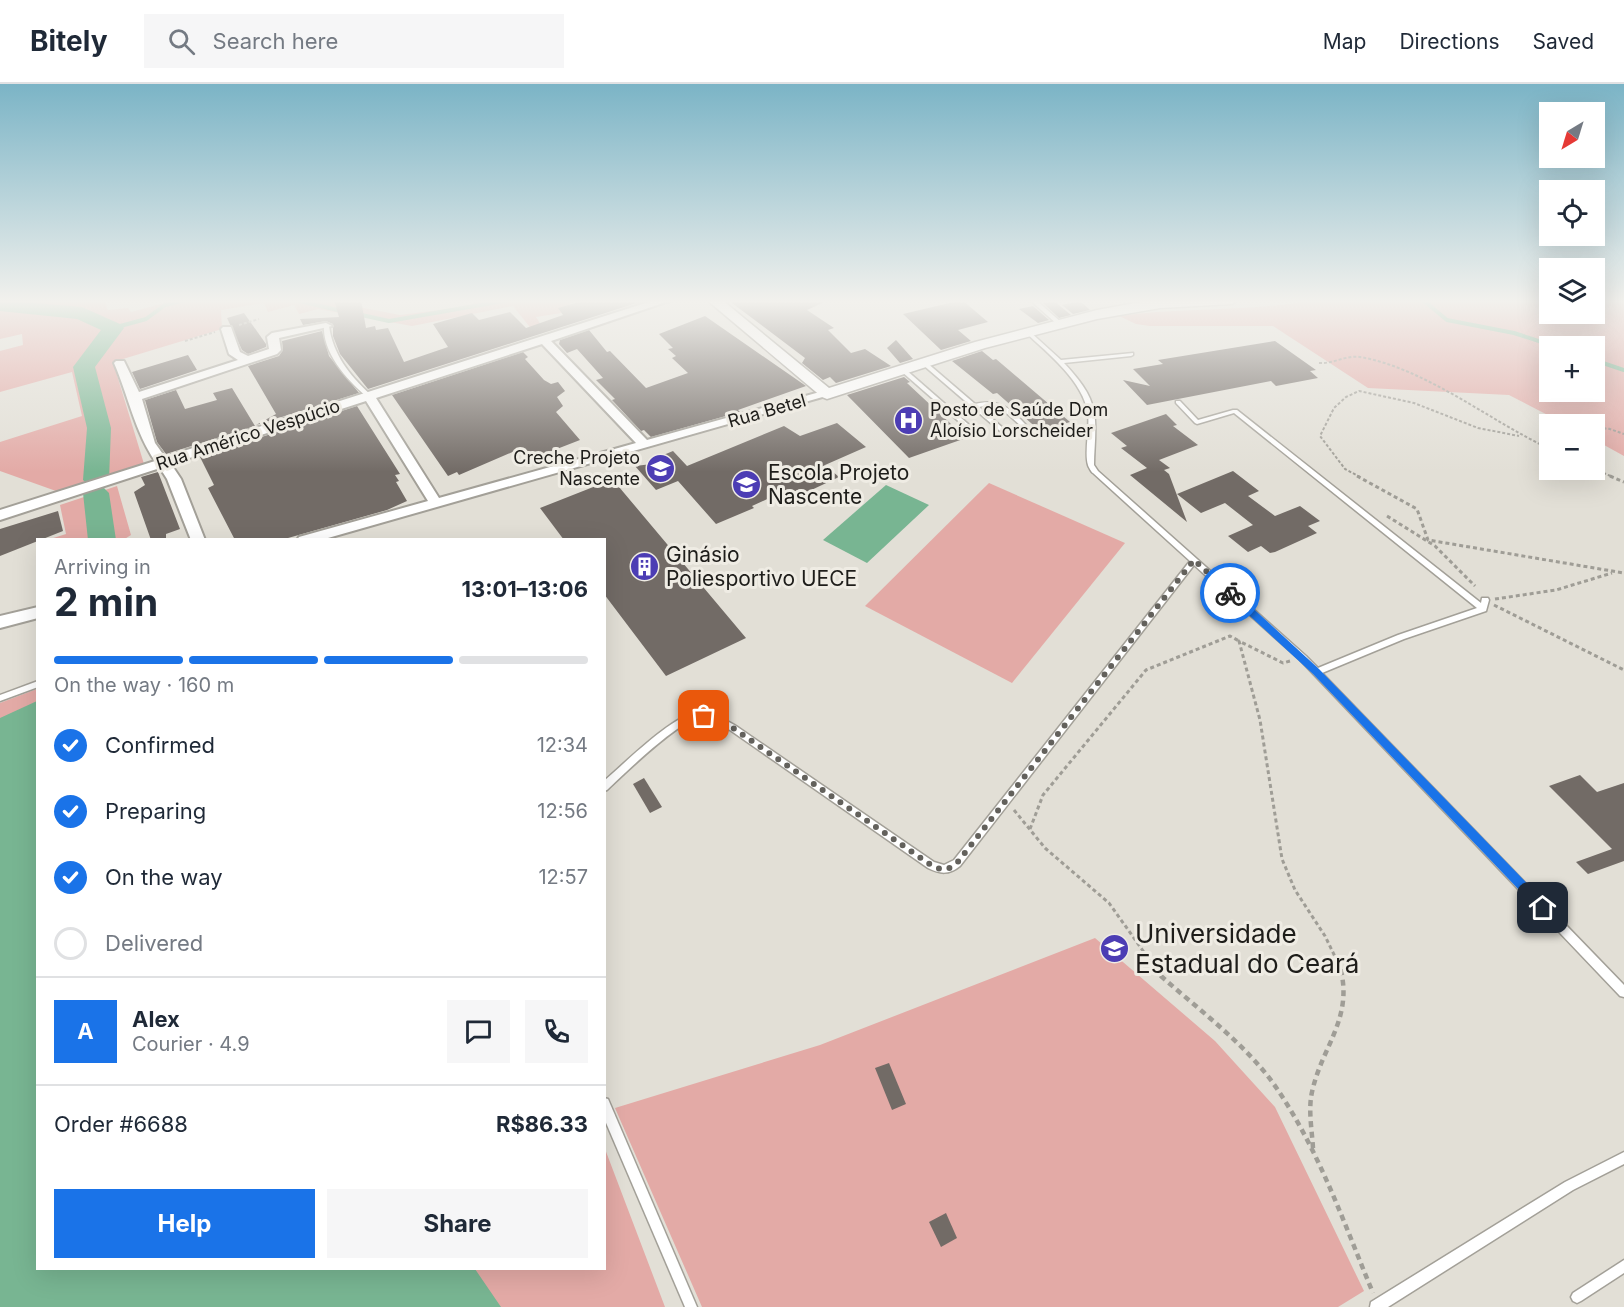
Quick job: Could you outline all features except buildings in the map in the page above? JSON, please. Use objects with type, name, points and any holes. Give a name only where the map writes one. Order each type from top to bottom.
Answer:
[{"type":"street","points":[[241,357],[247,360]]},
{"type":"street","points":[[135,397],[256,357]]},
{"type":"street","name":"Rua Américo Vespúcio","points":[[0,514],[493,357]]},
{"type":"street","points":[[561,357],[645,446]]},
{"type":"street","points":[[782,357],[827,394]]},
{"type":"street","name":"Rua Betel","points":[[311,538],[827,394],[944,357]]},
{"type":"street","points":[[120,363],[135,397],[149,443],[174,479],[197,538]]},
{"type":"street","points":[[368,395],[435,502]]},
{"type":"street","points":[[0,622],[36,613]]},
{"type":"lane","points":[[338,357],[345,372],[368,395]]},
{"type":"lane","points":[[1055,357],[1084,395],[1090,411],[1091,465],[1095,472],[1302,658],[1624,992]]},
{"type":"lane","points":[[1060,362],[1104,357]]},
{"type":"lane","points":[[924,363],[1009,436]]},
{"type":"lane","points":[[903,370],[974,432]]},
{"type":"lane","points":[[975,406],[988,401],[997,403],[1023,425]]},
{"type":"lane","points":[[1178,402],[1197,422],[1235,411],[1484,605]]},
{"type":"lane","points":[[606,785],[680,722],[696,715],[716,719],[733,728],[940,870],[949,870],[957,863],[1194,560]]},
{"type":"lane","points":[[1316,672],[1484,605]]},
{"type":"lane","points":[[0,698],[36,685]]},
{"type":"lane","points":[[606,1108],[691,1307]]},
{"type":"lane","points":[[1377,1306],[1569,1186],[1624,1158]]},
{"type":"lane","points":[[1577,1297],[1624,1266]]},
{"type":"path","points":[[1319,363],[1331,364],[1352,357]]},
{"type":"path","points":[[1360,357],[1377,361],[1406,373],[1519,436],[1539,444]]},
{"type":"path","points":[[1428,540],[1418,509],[1359,479],[1345,469],[1320,436],[1321,430],[1343,399],[1359,391],[1386,396],[1414,403],[1478,428],[1519,436]]},
{"type":"path","points":[[1605,429],[1624,434]]},
{"type":"path","points":[[1605,473],[1624,482]]},
{"type":"path","points":[[1378,511],[1428,540],[1464,571],[1484,605],[1624,670]]},
{"type":"path","points":[[1428,540],[1613,573],[1624,573]]},
{"type":"path","points":[[1484,605],[1556,590],[1613,573]]},
{"type":"path","points":[[1030,829],[1043,795],[1146,670],[1230,636],[1283,663],[1302,658]]},
{"type":"path","points":[[1239,641],[1247,662],[1265,750],[1282,859],[1294,887],[1334,956],[1344,980],[1344,1007],[1338,1032],[1323,1061],[1312,1091],[1313,1150]]},
{"type":"path","points":[[1006,800],[1045,848],[1109,903],[1161,976],[1235,1041],[1272,1082],[1313,1150],[1377,1306]]},
{"type":"shaded area","points":[[0,357],[129,357],[113,362],[144,464],[56,491],[0,471],[0,442],[82,416],[72,372],[0,392]]},
{"type":"shaded area","points":[[1321,357],[1539,357],[1539,402],[1605,402],[1605,357],[1624,357],[1624,456],[1605,446],[1605,414],[1546,414],[1509,395],[1368,388]]},
{"type":"shaded area","points":[[989,483],[1125,543],[1012,683],[865,606]]},
{"type":"shaded area","points":[[886,485],[929,505],[867,563],[823,540]]},
{"type":"shaded area","points":[[117,486],[131,535],[126,538],[53,538],[66,534],[60,505]]},
{"type":"shaded area","points":[[36,689],[36,1270],[606,1270],[606,1152],[665,1307],[0,1307],[0,703]]},
{"type":"shaded area","points":[[36,701],[36,1270],[476,1270],[501,1307],[0,1307],[0,718]]},
{"type":"shaded area","points":[[1095,938],[1215,1041],[1275,1107],[1364,1291],[1338,1307],[702,1307],[615,1108],[820,1045]]},
{"type":"waterway","points":[[91,357],[84,367],[99,428],[96,480]]},
{"type":"waterway","points":[[1605,364],[1624,370]]},
{"type":"waterway","points":[[96,493],[102,538]]},
{"type":"way so far","points":[[704,716],[716,719],[733,728],[931,865],[940,870],[949,870],[957,863],[1194,560],[1230,593]]},
{"type":"place","name":"Posto de Saúde Dom Aloísio Lorscheider","points":[[909,420]]},
{"type":"place","name":"Creche Projeto Nascente","points":[[661,468]]},
{"type":"place","name":"Escola Projeto Nascente","points":[[747,485]]},
{"type":"place","name":"Ginásio Poliesportivo UECE","points":[[645,567]]},
{"type":"place","name":"Universidade Estadual do Ceará","points":[[1114,949]]},
{"type":"route","points":[[1230,593],[1316,672],[1543,908]]}]
